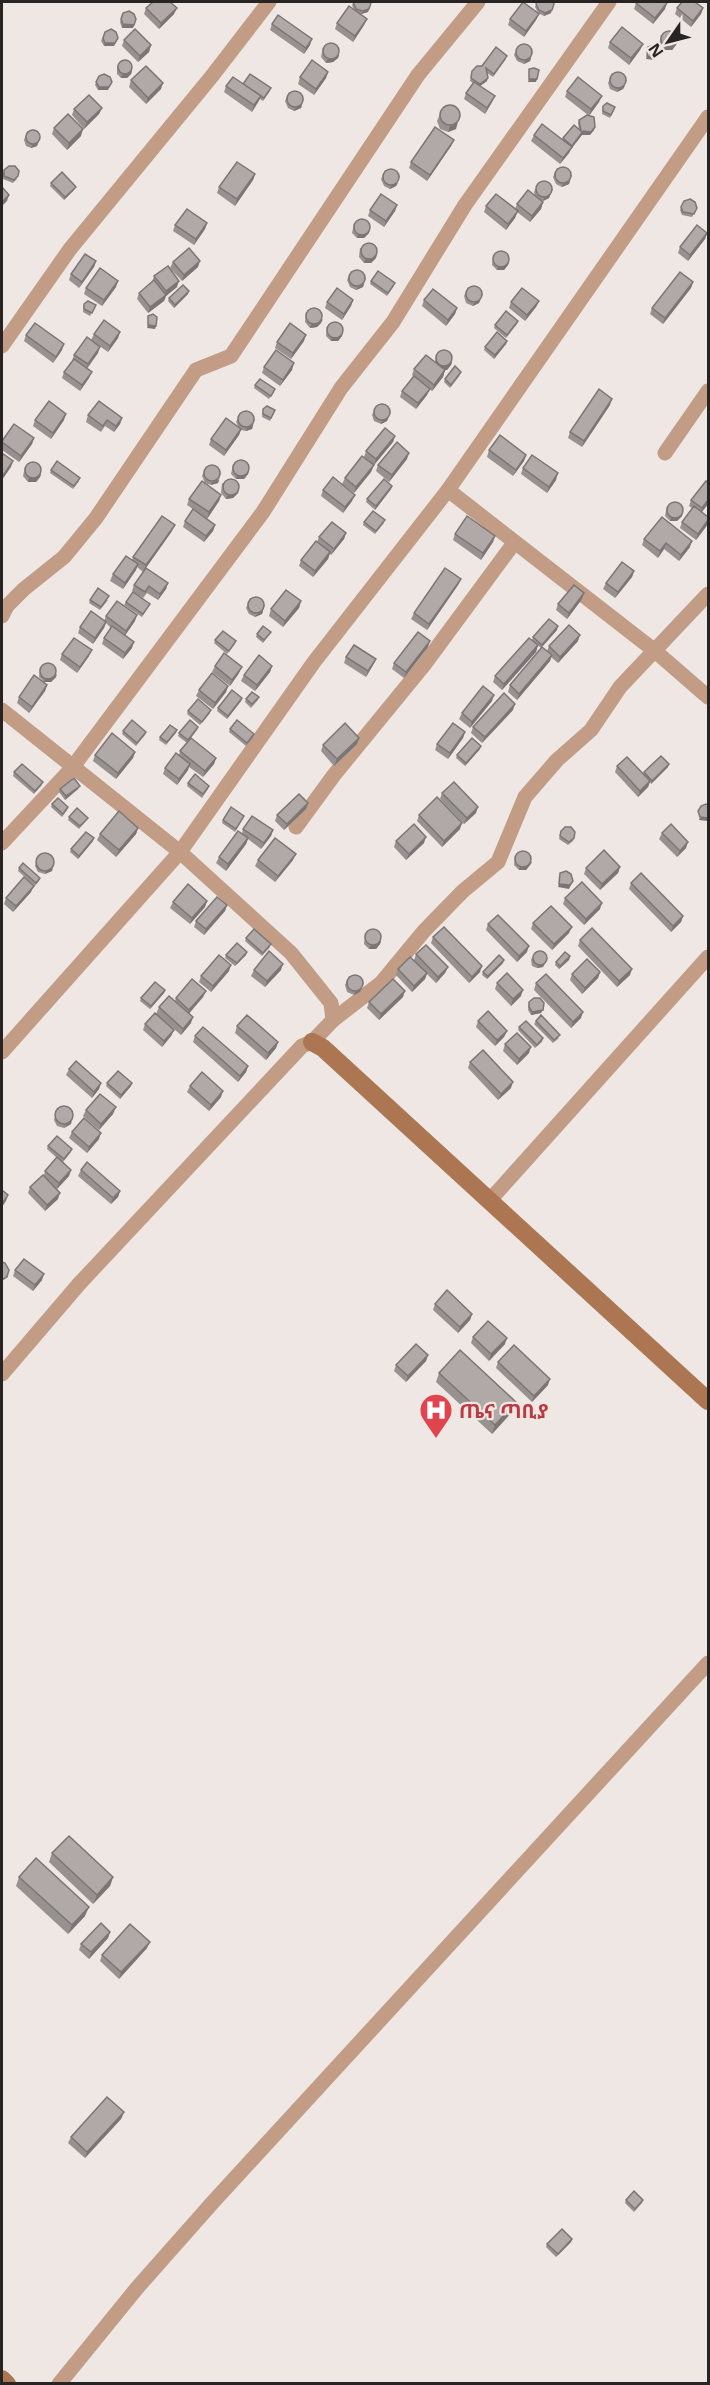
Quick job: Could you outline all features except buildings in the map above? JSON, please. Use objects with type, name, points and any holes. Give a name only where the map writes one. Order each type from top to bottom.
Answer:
[{"type":"street","points":[[2,346],[70,249],[212,76],[269,2]]},
{"type":"street","points":[[2,616],[7,606],[24,589],[64,557],[96,518],[196,370],[231,356],[418,75],[478,2]]},
{"type":"street","points":[[2,843],[72,768],[263,512],[341,388],[393,322],[465,206],[609,2]]},
{"type":"street","points":[[2,1052],[180,852],[314,662],[448,490],[708,117]]},
{"type":"street","points":[[665,453],[708,391]]},
{"type":"street","points":[[448,490],[655,651],[708,697]]},
{"type":"street","points":[[297,827],[334,775],[424,665],[514,543]]},
{"type":"street","points":[[2,1374],[87,1275],[302,1046],[312,1042],[333,1020],[381,983],[424,931],[463,891],[498,862],[525,797],[557,760],[591,730],[620,687],[708,594]]},
{"type":"street","points":[[2,710],[180,852],[291,953],[331,1003],[333,1020]]},
{"type":"street","points":[[490,1200],[708,957]]},
{"type":"street","points":[[312,1042],[323,1048],[708,1401]]},
{"type":"street","points":[[59,2384],[137,2288],[213,2202],[708,1663]]},
{"type":"street","points":[[2,2379],[7,2384]]},
{"type":"place","name":"ጤና ጣቢያ","points":[[436,1439]]}]
